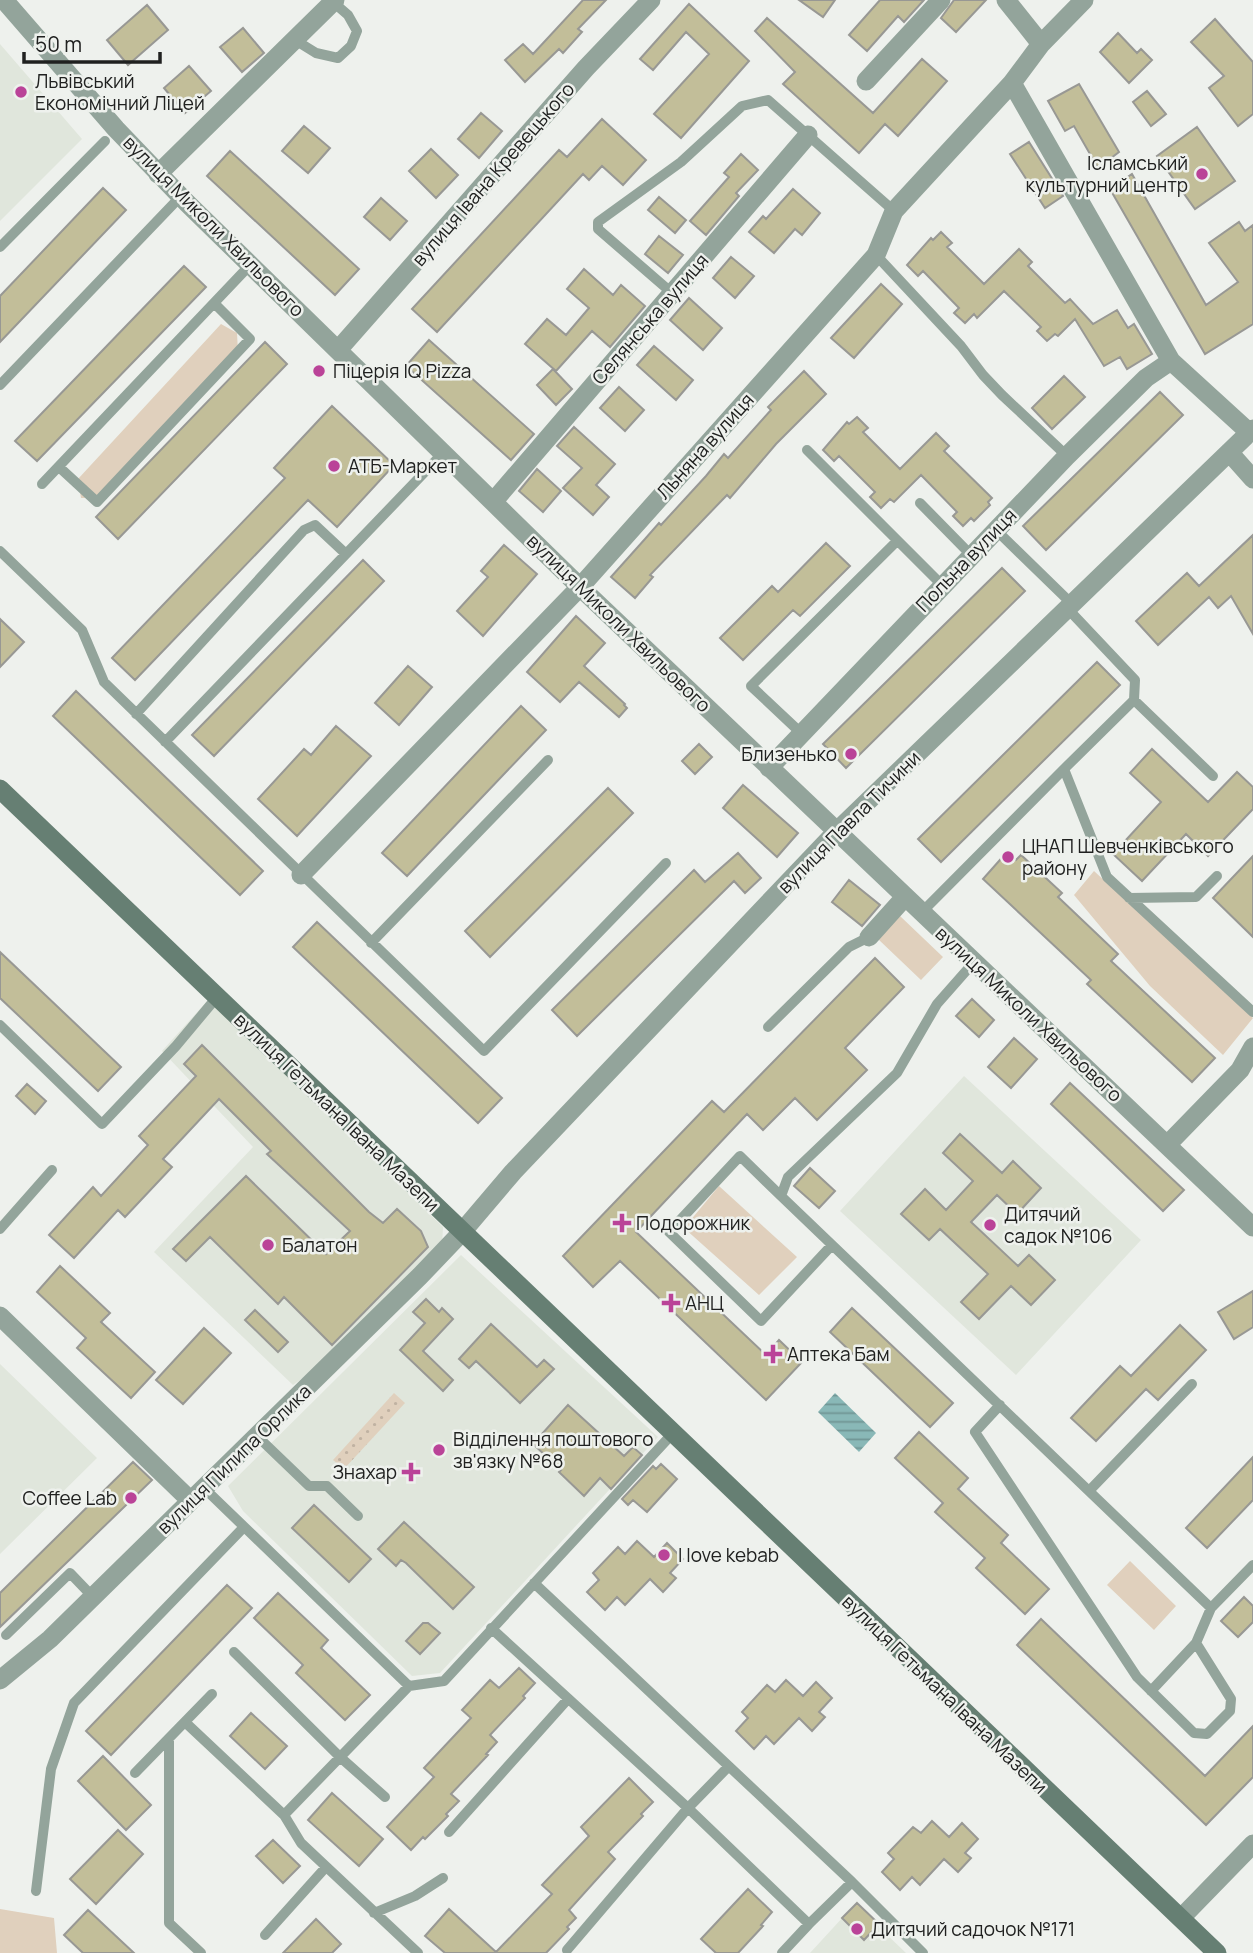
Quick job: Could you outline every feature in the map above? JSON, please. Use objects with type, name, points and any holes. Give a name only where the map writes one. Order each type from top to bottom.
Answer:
[{"type":"main road","name":"вулиця Гетьмана Івана Мазепи","points":[[0,789],[1217,1953]]},
{"type":"street","name":"вулиця Миколи Хвильового","points":[[4,0],[158,174],[338,351],[836,832],[1250,1218]]},
{"type":"street","name":"вулиця Івана Кревецького","points":[[338,351],[586,68],[651,0]]},
{"type":"street","points":[[866,81],[941,0]]},
{"type":"street","points":[[1006,0],[1041,44]]},
{"type":"street","name":"Льняна вулиця","points":[[301,875],[580,587],[876,255],[894,211],[1013,83],[1041,44],[1084,0]]},
{"type":"street","points":[[158,174],[334,1]]},
{"type":"street","points":[[1013,83],[1171,361],[1251,431]]},
{"type":"street","name":"Селянська вулиця","points":[[493,502],[808,135]]},
{"type":"street","name":"Польна вулиця","points":[[769,768],[1067,456],[1146,378],[1171,361]]},
{"type":"street","name":"вулиця Павла Тичини","points":[[462,1232],[513,1172],[836,832],[1251,431]]},
{"type":"street","points":[[1229,452],[1253,479]]},
{"type":"street","points":[[869,937],[905,897]]},
{"type":"street","points":[[1168,1144],[1240,1070],[1253,1047]]},
{"type":"street","name":"вулиця Пилипа Орлика","points":[[0,1680],[50,1639],[258,1437],[462,1232]]},
{"type":"street","points":[[0,1315],[198,1495]]},
{"type":"street","points":[[1181,1918],[1253,1844]]},
{"type":"lane","points":[[295,40],[316,53],[338,58],[351,46],[357,31],[348,15],[334,1]]},
{"type":"lane","points":[[672,293],[598,229],[598,222],[681,162],[741,106],[768,100],[894,211]]},
{"type":"lane","points":[[0,247],[105,141]]},
{"type":"lane","points":[[0,385],[181,196]]},
{"type":"lane","points":[[876,255],[961,346],[983,376],[1067,456]]},
{"type":"lane","points":[[42,484],[251,264]]},
{"type":"lane","points":[[59,467],[97,502],[250,339],[214,303]]},
{"type":"lane","points":[[807,450],[942,585]]},
{"type":"lane","points":[[165,743],[443,453]]},
{"type":"lane","points":[[920,503],[971,555]]},
{"type":"lane","points":[[136,714],[304,530],[315,525],[346,554]]},
{"type":"lane","points":[[921,912],[1134,700],[1135,680],[1070,606],[995,529]]},
{"type":"lane","points":[[801,733],[751,686],[897,541]]},
{"type":"lane","points":[[0,551],[82,630],[104,682],[484,1051],[666,863]]},
{"type":"lane","points":[[1134,700],[1213,776]]},
{"type":"lane","points":[[372,943],[548,760]]},
{"type":"lane","points":[[1064,769],[1107,877],[1253,1012]]},
{"type":"lane","points":[[1129,898],[1196,897],[1217,876]]},
{"type":"lane","points":[[768,1027],[849,947],[869,937]]},
{"type":"lane","points":[[781,1196],[788,1177],[897,1073],[937,1004],[974,962]]},
{"type":"lane","points":[[0,1025],[102,1124],[176,1046],[216,997]]},
{"type":"lane","points":[[832,1245],[761,1321],[669,1232],[740,1156],[1211,1608]]},
{"type":"lane","points":[[0,1228],[52,1170]]},
{"type":"lane","points":[[1089,1491],[1192,1384]]},
{"type":"lane","points":[[1000,1405],[975,1432],[1137,1677],[1194,1733],[1207,1734],[1230,1711],[1231,1699],[1196,1643]]},
{"type":"lane","points":[[284,1815],[409,1686],[444,1681],[674,1432]]},
{"type":"lane","points":[[258,1437],[309,1486],[327,1486],[358,1516]]},
{"type":"lane","points":[[198,1495],[244,1527],[409,1686]]},
{"type":"lane","points":[[36,1891],[51,1769],[74,1703],[244,1527]]},
{"type":"lane","points":[[1151,1691],[1196,1643],[1211,1608],[1253,1565]]},
{"type":"lane","points":[[6,1635],[71,1573],[93,1597]]},
{"type":"lane","points":[[534,1583],[852,1882],[923,1953]]},
{"type":"lane","points":[[491,1629],[688,1808],[809,1924]]},
{"type":"lane","points":[[234,1652],[340,1757],[385,1797]]},
{"type":"lane","points":[[135,1773],[212,1694]]},
{"type":"lane","points":[[449,1832],[568,1699]]},
{"type":"lane","points":[[186,1723],[284,1815],[301,1843],[418,1953]]},
{"type":"lane","points":[[169,1739],[169,1923],[201,1953]]},
{"type":"lane","points":[[567,1950],[688,1808],[728,1767]]},
{"type":"lane","points":[[265,1935],[326,1867]]},
{"type":"lane","points":[[373,1913],[415,1896],[443,1878]]},
{"type":"lane","points":[[782,1953],[852,1882]]},
{"type":"lane","points":[[403,1940],[406,1953]]},
{"type":"shaded area","name":"Львівський Економічний Ліцей","points":[[0,44],[82,139],[0,221]]},
{"type":"shaded area","points":[[221,324],[237,333],[238,352],[96,498],[81,498],[78,479]]},
{"type":"shaded area","points":[[1094,871],[1253,1018],[1223,1055],[1150,986],[1074,895]]},
{"type":"shaded area","points":[[900,916],[943,957],[921,980],[878,939]]},
{"type":"shaded area","points":[[209,999],[443,1227],[442,1245],[325,1362],[293,1385],[154,1252],[253,1147],[162,1051]]},
{"type":"shaded area","name":"Дитячий садок №106","points":[[964,1076],[1141,1240],[1016,1375],[840,1211]]},
{"type":"shaded area","points":[[719,1186],[797,1257],[759,1295],[684,1228]]},
{"type":"shaded area","points":[[461,1255],[658,1437],[440,1673],[412,1676],[243,1511],[228,1486]]},
{"type":"shaded area","points":[[0,1364],[97,1458],[0,1554]]},
{"type":"shaded area","points":[[394,1393],[405,1403],[344,1469],[333,1460]]},
{"type":"shaded area","points":[[1130,1561],[1176,1606],[1154,1630],[1107,1585]]},
{"type":"shaded area","name":"Дитячий садочок №171","points":[[855,1904],[906,1953],[810,1953]]},
{"type":"shaded area","points":[[0,1909],[54,1918],[57,1953],[0,1953]]},
{"type":"water","points":[[835,1393],[876,1433],[859,1452],[818,1412]]},
{"type":"building","points":[[583,0],[606,0],[578,29],[582,32],[563,53],[559,49],[525,82],[505,60],[523,44],[533,54]]},
{"type":"building","points":[[799,0],[835,0],[823,17]]},
{"type":"building","points":[[880,0],[924,0],[904,22],[898,16],[867,51],[849,35]]},
{"type":"building","points":[[954,0],[986,0],[956,32],[941,18]]},
{"type":"building","points":[[689,4],[749,61],[681,138],[654,114],[709,54],[686,32],[653,70],[640,59]]},
{"type":"building","points":[[147,5],[168,30],[128,65],[107,40]]},
{"type":"building","points":[[767,18],[873,113],[922,59],[947,81],[898,136],[885,124],[859,153],[783,84],[795,72],[755,31]]},
{"type":"building","points":[[1215,19],[1253,62],[1253,114],[1238,126],[1209,88],[1224,76],[1191,42]]},
{"type":"building","points":[[243,28],[264,53],[242,72],[220,47]]},
{"type":"building","points":[[1118,33],[1137,53],[1141,49],[1152,60],[1129,83],[1100,52]]},
{"type":"building","points":[[189,66],[211,91],[185,113],[164,88]]},
{"type":"building","points":[[1079,84],[1119,152],[1098,168],[1074,126],[1065,131],[1048,101]]},
{"type":"building","points":[[1147,91],[1166,114],[1151,126],[1133,102]]},
{"type":"building","points":[[481,113],[502,131],[479,158],[458,139]]},
{"type":"building","points":[[602,119],[646,160],[623,185],[602,166],[589,180],[583,174],[437,332],[412,309],[559,150],[567,157]]},
{"type":"building","points":[[304,126],[330,148],[308,173],[282,151]]},
{"type":"building","points":[[1197,127],[1235,181],[1195,209],[1157,156]]},
{"type":"building","points":[[1029,142],[1063,196],[1045,208],[1010,154]]},
{"type":"building","points":[[431,149],[458,175],[436,198],[409,171]]},
{"type":"building","points":[[230,151],[359,269],[335,295],[207,176]]},
{"type":"building","points":[[741,154],[758,170],[736,193],[739,196],[706,235],[690,221],[729,177],[724,173]]},
{"type":"building","points":[[1132,174],[1206,305],[1238,282],[1209,243],[1239,222],[1245,231],[1253,225],[1253,324],[1205,354],[1110,189]]},
{"type":"building","points":[[103,188],[126,210],[0,342],[0,296]]},
{"type":"building","points":[[793,189],[820,213],[802,235],[795,229],[774,253],[749,232],[763,216],[766,219]]},
{"type":"building","points":[[659,197],[686,220],[675,233],[648,210]]},
{"type":"building","points":[[381,198],[407,221],[390,240],[364,217]]},
{"type":"building","points":[[941,232],[952,243],[947,247],[984,284],[1019,249],[1032,262],[1028,266],[1065,303],[1070,299],[1093,324],[1117,310],[1128,328],[1134,324],[1152,354],[1127,369],[1120,357],[1104,366],[1075,319],[1058,336],[1055,334],[1047,341],[1037,331],[1041,327],[1004,291],[977,318],[974,314],[965,323],[954,313],[959,308],[923,271],[918,276],[907,265],[931,238],[933,240]]},
{"type":"building","points":[[659,236],[683,255],[668,273],[645,254]]},
{"type":"building","points":[[731,257],[754,276],[735,298],[713,278]]},
{"type":"building","points":[[184,266],[206,287],[37,461],[15,441]]},
{"type":"building","points":[[584,269],[613,295],[621,285],[645,306],[610,347],[592,331],[556,371],[525,344],[547,319],[566,335],[589,308],[567,289]]},
{"type":"building","points":[[881,284],[902,304],[854,358],[831,338]]},
{"type":"building","points":[[689,298],[722,328],[703,350],[670,320]]},
{"type":"building","points":[[429,340],[534,434],[511,460],[406,366]]},
{"type":"building","points":[[265,342],[287,364],[118,539],[96,517]]},
{"type":"building","points":[[654,346],[693,380],[676,400],[637,365]]},
{"type":"building","points":[[553,369],[572,389],[556,405],[537,385]]},
{"type":"building","points":[[804,371],[826,394],[776,444],[730,498],[727,495],[650,575],[653,577],[635,598],[611,577],[724,454],[728,458],[771,410],[768,407]]},
{"type":"building","points":[[1064,376],[1085,397],[1052,429],[1032,408]]},
{"type":"building","points":[[619,387],[644,410],[625,431],[600,408]]},
{"type":"building","points":[[1160,392],[1183,415],[1046,550],[1023,526]]},
{"type":"building","points":[[332,406],[394,465],[337,527],[308,500],[135,680],[112,658],[285,478],[274,468]]},
{"type":"building","points":[[857,417],[868,428],[863,432],[900,469],[936,433],[949,446],[944,451],[992,498],[988,502],[990,505],[974,521],[971,518],[963,526],[953,516],[957,512],[921,475],[894,502],[890,499],[881,508],[870,497],[875,492],[839,456],[834,461],[823,450],[847,422],[849,424]]},
{"type":"building","points":[[574,427],[615,464],[596,485],[609,497],[593,515],[563,488],[582,468],[557,446]]},
{"type":"building","points":[[537,469],[561,491],[543,512],[519,491]]},
{"type":"building","points":[[1253,535],[1253,634],[1231,596],[1218,608],[1209,597],[1158,645],[1136,621],[1187,573],[1199,586]]},
{"type":"building","points":[[826,543],[850,566],[800,616],[793,610],[743,660],[720,638],[772,586],[778,592]]},
{"type":"building","points":[[504,545],[537,574],[483,636],[457,611],[488,577],[481,571]]},
{"type":"building","points":[[363,560],[384,581],[214,756],[192,735]]},
{"type":"building","points":[[1002,568],[1025,591],[846,768],[823,744]]},
{"type":"building","points":[[576,616],[605,643],[584,666],[625,704],[627,708],[619,717],[579,682],[560,702],[527,672]]},
{"type":"building","points":[[0,619],[24,642],[0,667]]},
{"type":"building","points":[[1097,662],[1120,685],[941,862],[918,839]]},
{"type":"building","points":[[408,666],[432,687],[399,725],[375,703]]},
{"type":"building","points":[[76,691],[263,871],[240,895],[53,716]]},
{"type":"building","points":[[521,706],[546,730],[407,876],[382,853]]},
{"type":"building","points":[[336,726],[371,756],[297,836],[258,799],[304,749],[311,755]]},
{"type":"building","points":[[699,744],[712,757],[695,774],[682,761]]},
{"type":"building","points":[[1152,749],[1208,802],[1237,772],[1253,787],[1253,809],[1208,856],[1186,834],[1142,881],[1113,854],[1161,802],[1130,773]]},
{"type":"building","points":[[743,785],[798,833],[777,857],[723,808]]},
{"type":"building","points":[[608,788],[633,813],[490,957],[465,931]]},
{"type":"building","points":[[1007,852],[1016,860],[1021,855],[1062,893],[1058,897],[1118,954],[1111,961],[1215,1058],[1192,1082],[1087,984],[1091,980],[983,879]]},
{"type":"building","points":[[738,853],[761,878],[745,893],[734,881],[577,1036],[552,1010],[694,870],[705,882]]},
{"type":"building","points":[[1253,856],[1253,937],[1213,898]]},
{"type":"building","points":[[849,880],[880,905],[862,926],[832,902]]},
{"type":"building","points":[[317,922],[502,1098],[478,1123],[293,947]]},
{"type":"building","points":[[0,952],[121,1067],[98,1091],[0,998]]},
{"type":"building","points":[[875,958],[904,987],[845,1048],[867,1070],[817,1120],[795,1098],[763,1130],[747,1114],[636,1232],[766,1355],[779,1340],[802,1362],[766,1400],[620,1261],[593,1287],[563,1256],[712,1101],[724,1112]]},
{"type":"building","points":[[972,999],[994,1020],[979,1037],[956,1016]]},
{"type":"building","points":[[1014,1038],[1037,1059],[1011,1088],[988,1067]]},
{"type":"building","points":[[202,1045],[369,1212],[383,1223],[397,1209],[421,1231],[428,1247],[332,1345],[284,1297],[278,1304],[210,1237],[186,1261],[173,1249],[246,1176],[326,1254],[350,1231],[267,1154],[271,1151],[219,1099],[163,1159],[172,1167],[125,1217],[118,1210],[74,1258],[49,1235],[93,1187],[101,1196],[148,1145],[139,1136],[196,1076],[184,1064]]},
{"type":"building","points":[[1070,1083],[1184,1190],[1163,1211],[1051,1104]]},
{"type":"building","points":[[27,1084],[46,1101],[35,1114],[16,1096]]},
{"type":"building","points":[[960,1134],[1002,1173],[1013,1161],[1041,1188],[1017,1214],[997,1195],[971,1222],[1018,1266],[1029,1255],[1055,1280],[1031,1305],[1011,1286],[979,1319],[961,1302],[988,1274],[940,1229],[929,1240],[901,1214],[925,1189],[946,1210],[973,1181],[943,1153]]},
{"type":"building","points":[[810,1168],[835,1191],[819,1208],[794,1186]]},
{"type":"building","points":[[60,1266],[110,1313],[101,1322],[155,1372],[131,1398],[77,1348],[86,1338],[37,1292]]},
{"type":"building","points":[[1253,1291],[1253,1327],[1234,1339],[1218,1312]]},
{"type":"building","points":[[426,1299],[439,1312],[442,1308],[453,1319],[423,1351],[453,1380],[443,1391],[400,1350],[425,1323],[413,1312]]},
{"type":"building","points":[[852,1308],[953,1403],[930,1427],[830,1332]]},
{"type":"building","points":[[255,1310],[288,1342],[278,1352],[245,1320]]},
{"type":"building","points":[[491,1324],[537,1367],[544,1360],[554,1369],[520,1403],[476,1361],[469,1368],[459,1359]]},
{"type":"building","points":[[1180,1325],[1206,1350],[1158,1400],[1146,1389],[1096,1441],[1071,1418],[1120,1366],[1131,1376]]},
{"type":"building","points":[[204,1328],[231,1353],[183,1404],[156,1380]]},
{"type":"building","points":[[568,1405],[624,1456],[633,1447],[642,1455],[611,1489],[600,1478],[584,1496],[533,1444]]},
{"type":"building","points":[[919,1432],[968,1478],[958,1489],[1008,1535],[1001,1543],[1049,1589],[1025,1614],[976,1568],[985,1558],[935,1512],[943,1503],[895,1458]]},
{"type":"building","points":[[1253,1457],[1253,1500],[1207,1548],[1186,1528]]},
{"type":"building","points":[[133,1462],[152,1480],[0,1627],[0,1593]]},
{"type":"building","points":[[661,1464],[677,1479],[647,1512],[633,1500],[628,1505],[622,1499],[653,1466],[656,1469]]},
{"type":"building","points":[[314,1505],[371,1559],[349,1582],[292,1528]]},
{"type":"building","points":[[404,1522],[474,1587],[453,1609],[406,1563],[401,1560],[396,1566],[378,1549]]},
{"type":"building","points":[[637,1541],[654,1557],[667,1543],[683,1559],[670,1573],[676,1578],[663,1592],[650,1579],[625,1605],[617,1597],[605,1610],[587,1592],[599,1580],[593,1573],[618,1547],[625,1554]]},
{"type":"building","points":[[227,1585],[252,1608],[111,1755],[86,1731]]},
{"type":"building","points":[[278,1593],[328,1640],[321,1648],[370,1695],[345,1720],[296,1673],[303,1665],[254,1618]]},
{"type":"building","points":[[1244,1597],[1253,1606],[1253,1622],[1238,1637],[1221,1621]]},
{"type":"building","points":[[1041,1619],[1205,1776],[1253,1726],[1253,1777],[1206,1825],[1017,1645]]},
{"type":"building","points":[[423,1623],[428,1623],[440,1633],[420,1654],[406,1641]]},
{"type":"building","points":[[519,1668],[535,1683],[523,1696],[525,1698],[490,1735],[497,1742],[486,1754],[488,1755],[451,1794],[459,1801],[446,1814],[448,1816],[411,1850],[387,1827],[434,1777],[424,1768],[471,1718],[462,1710],[490,1680],[499,1688]]},
{"type":"building","points":[[786,1680],[803,1696],[816,1682],[832,1698],[819,1712],[825,1717],[812,1731],[799,1718],[774,1744],[766,1736],[754,1749],[736,1731],[748,1718],[742,1712],[767,1685],[775,1692]]},
{"type":"building","points":[[251,1713],[287,1746],[265,1769],[230,1736]]},
{"type":"building","points":[[103,1756],[151,1805],[126,1830],[78,1781]]},
{"type":"building","points":[[629,1778],[653,1802],[608,1852],[615,1859],[569,1910],[576,1918],[546,1953],[445,1953],[425,1936],[449,1909],[496,1952],[552,1894],[542,1885],[589,1836],[581,1827]]},
{"type":"building","points":[[332,1793],[383,1839],[359,1866],[308,1820]]},
{"type":"building","points":[[932,1821],[949,1837],[962,1823],[978,1839],[965,1853],[971,1858],[958,1872],[944,1859],[920,1885],[912,1877],[900,1890],[882,1872],[894,1859],[888,1853],[913,1827],[921,1833]]},
{"type":"building","points":[[118,1830],[143,1854],[96,1904],[70,1879]]},
{"type":"building","points":[[273,1840],[300,1866],[283,1883],[256,1856]]},
{"type":"building","points":[[748,1889],[772,1912],[738,1953],[716,1953],[701,1939]]},
{"type":"building","points":[[857,1903],[879,1924],[864,1940],[842,1918]]},
{"type":"building","points":[[88,1910],[134,1953],[83,1953],[64,1935]]},
{"type":"building","points":[[316,1919],[341,1944],[332,1953],[283,1953]]},
{"type":"place","name":"Львівський Економічний Ліцей","points":[[21,92]]},
{"type":"place","name":"Ісламський культурний центр","points":[[1202,174]]},
{"type":"place","name":"Піцерія IQ Pizza","points":[[319,371]]},
{"type":"place","name":"АТБ-Маркет","points":[[334,466]]},
{"type":"place","name":"Близенько","points":[[851,754]]},
{"type":"place","name":"ЦНАП Шевченківського району","points":[[1008,857]]},
{"type":"place","name":"Подорожник","points":[[622,1223]]},
{"type":"place","name":"Дитячий садок №106","points":[[990,1225]]},
{"type":"place","name":"Балатон","points":[[268,1245]]},
{"type":"place","name":"АНЦ","points":[[671,1303]]},
{"type":"place","name":"Аптека Бам","points":[[773,1354]]},
{"type":"place","name":"Відділення поштового зв'язку №68","points":[[439,1450]]},
{"type":"place","name":"Знахар","points":[[411,1472]]},
{"type":"place","name":"Coffee Lab","points":[[131,1498]]},
{"type":"place","name":"I love kebab","points":[[664,1555]]},
{"type":"place","name":"Дитячий садочок №171","points":[[857,1929]]}]
